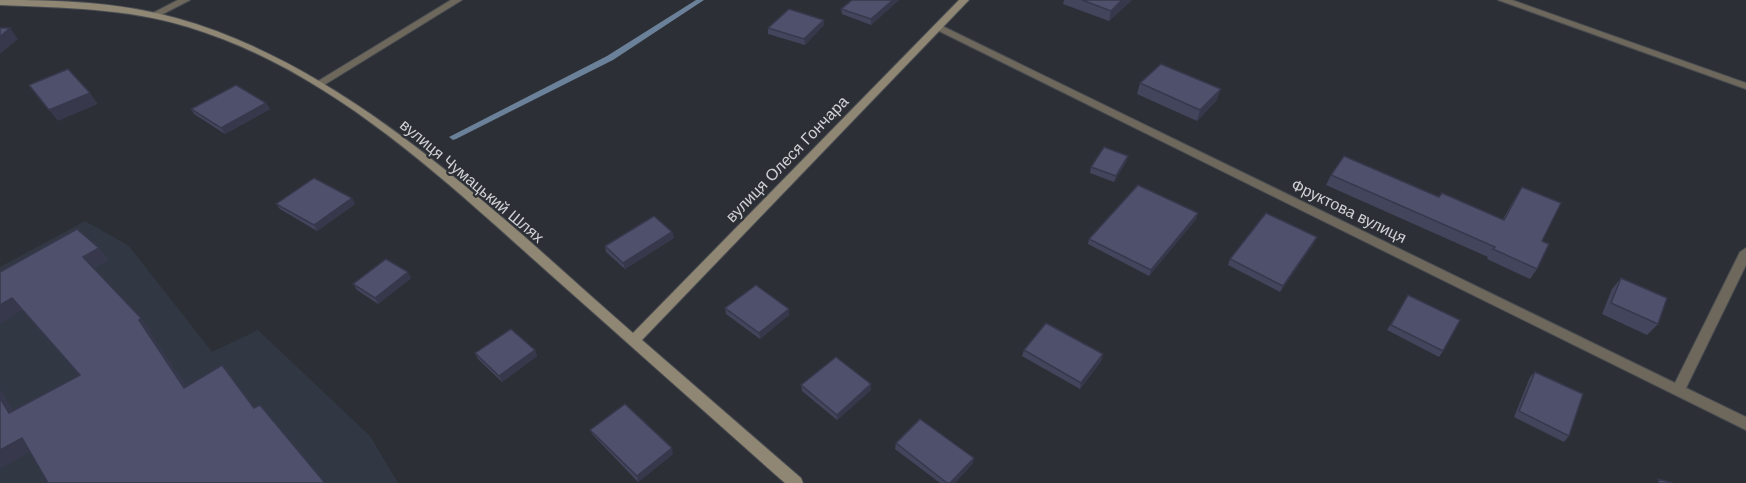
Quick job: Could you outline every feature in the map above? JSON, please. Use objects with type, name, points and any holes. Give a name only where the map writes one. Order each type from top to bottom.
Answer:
[{"type":"main road","name":"вулиця Олеся Гончара","points":[[633,341],[964,0]]},
{"type":"main road","name":"вулиця Чумацький Шлях","points":[[0,2],[154,15],[195,26],[267,56],[320,83],[419,153],[796,483]]},
{"type":"street","points":[[154,15],[185,0]]},
{"type":"street","points":[[320,83],[457,0]]},
{"type":"street","points":[[1503,0],[1746,86]]},
{"type":"street","name":"Фруктова вулиця","points":[[938,27],[1746,424]]},
{"type":"street","points":[[1678,391],[1746,252]]},
{"type":"shaded area","points":[[85,221],[129,246],[212,352],[258,330],[370,436],[398,483],[0,483],[0,267]]},
{"type":"building","points":[[852,0],[893,0],[871,19],[841,9]]},
{"type":"building","points":[[1082,0],[1122,0],[1111,11]]},
{"type":"building","points":[[789,9],[824,20],[804,39],[768,28]]},
{"type":"building","points":[[0,28],[10,28],[0,37]]},
{"type":"building","points":[[1161,64],[1221,89],[1200,110],[1140,83]]},
{"type":"building","points":[[68,69],[90,93],[49,110],[29,85]]},
{"type":"building","points":[[236,85],[266,103],[221,128],[191,109]]},
{"type":"building","points":[[1104,147],[1128,156],[1116,176],[1091,167]]},
{"type":"building","points":[[1344,156],[1439,197],[1442,193],[1504,220],[1522,187],[1561,203],[1542,241],[1549,244],[1537,269],[1493,249],[1495,247],[1331,175]]},
{"type":"building","points":[[314,178],[352,198],[314,225],[276,204]]},
{"type":"building","points":[[1138,185],[1198,213],[1151,270],[1089,239]]},
{"type":"building","points":[[1266,213],[1317,237],[1283,286],[1230,259]]},
{"type":"building","points":[[654,216],[672,232],[623,263],[605,246]]},
{"type":"building","points":[[77,229],[99,248],[83,257],[141,318],[139,320],[184,388],[222,365],[254,408],[260,405],[325,483],[48,483],[22,438],[0,450],[0,398],[9,413],[80,375],[12,298],[0,305],[0,272]]},
{"type":"building","points":[[386,259],[408,272],[375,298],[353,284]]},
{"type":"building","points":[[1621,278],[1667,298],[1658,324],[1611,303]]},
{"type":"building","points":[[756,285],[789,309],[759,333],[725,308]]},
{"type":"building","points":[[1408,295],[1460,320],[1443,351],[1391,325]]},
{"type":"building","points":[[1046,323],[1103,354],[1081,383],[1024,350]]},
{"type":"building","points":[[511,329],[535,350],[499,376],[475,353]]},
{"type":"building","points":[[836,357],[871,384],[837,415],[801,385]]},
{"type":"building","points":[[1535,372],[1583,394],[1569,436],[1519,411]]},
{"type":"building","points":[[625,404],[672,448],[637,476],[590,430]]},
{"type":"building","points":[[920,419],[974,458],[950,483],[896,443]]},
{"type":"building","points":[[1658,479],[1673,483],[1659,483]]},
{"type":"waterway","points":[[453,137],[610,58],[701,0]]}]
